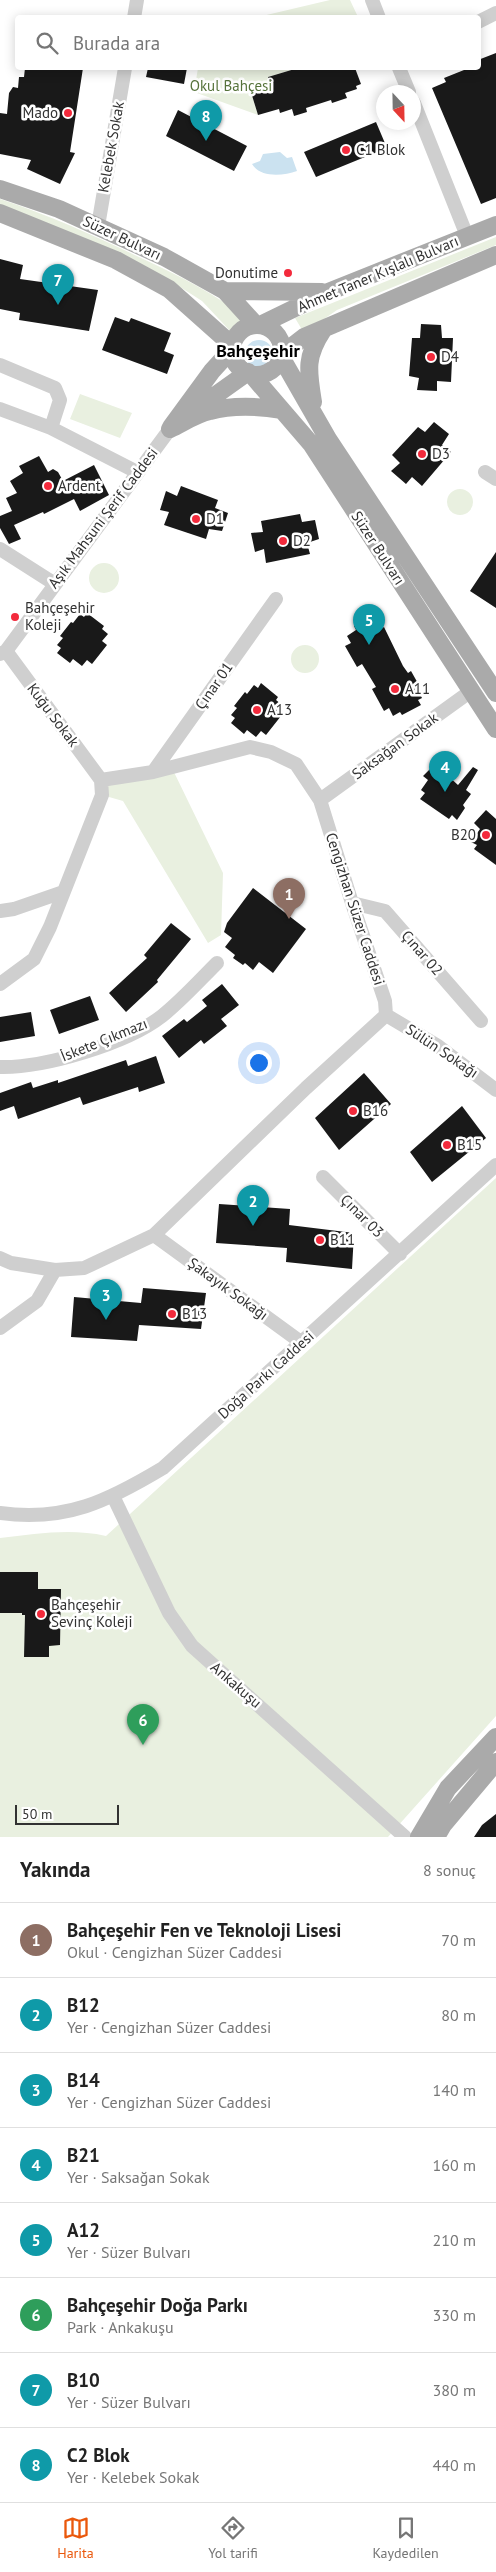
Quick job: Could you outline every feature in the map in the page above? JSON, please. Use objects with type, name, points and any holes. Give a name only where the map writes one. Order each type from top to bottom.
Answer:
[{"type":"main road","name":"Süzer Bulvarı","points":[[0,189],[59,208],[164,257],[226,290],[258,325]]},
{"type":"main road","name":"Süzer Bulvarı","points":[[0,213],[116,260],[169,289],[233,347]]},
{"type":"main road","name":"Ahmet Taner Kışlalı Bulvarı","points":[[258,325],[328,292],[496,225]]},
{"type":"main road","name":"Ahmet Taner Kışlalı Bulvarı","points":[[281,356],[304,337],[496,255]]},
{"type":"main road","points":[[226,290],[328,292]]},
{"type":"main road","points":[[258,325],[273,330],[277,335],[281,356],[271,370],[264,373],[250,373],[170,429],[212,371],[233,347],[241,331],[258,325]]},
{"type":"main road","points":[[314,412],[308,374],[311,348],[323,330]]},
{"type":"main road","points":[[233,347],[235,362],[250,373]]},
{"type":"main road","name":"Süzer Bulvarı","points":[[281,356],[328,439],[496,693]]},
{"type":"main road","name":"Süzer Bulvarı","points":[[250,373],[312,445],[496,729]]},
{"type":"main road","points":[[170,429],[210,411],[269,407],[282,410]]},
{"type":"main road","points":[[419,1837],[448,1788],[496,1737]]},
{"type":"main road","points":[[436,1837],[443,1825],[496,1762]]},
{"type":"street","points":[[135,15],[138,0]]},
{"type":"street","points":[[372,0],[378,15]]},
{"type":"street","points":[[481,20],[496,13]]},
{"type":"street","name":"Kelebek Sokak","points":[[98,226],[125,70]]},
{"type":"street","points":[[400,70],[406,85]]},
{"type":"street","points":[[421,121],[467,236]]},
{"type":"street","points":[[0,365],[55,388],[60,400],[51,428]]},
{"type":"street","points":[[0,409],[51,428],[137,472]]},
{"type":"street","name":"Aşık Mahsuni Şerif Caddesi","points":[[3,652],[86,545],[137,472],[170,429]]},
{"type":"street","points":[[0,549],[55,584]]},
{"type":"street","name":"Çınar 01","points":[[153,772],[276,599]]},
{"type":"street","name":"Kuğu Sokak","points":[[3,652],[101,780]]},
{"type":"street","name":"Saksağan Sokak","points":[[320,800],[471,691]]},
{"type":"street","name":"Cengizhan Süzer Caddesi","points":[[101,780],[153,772],[250,747],[271,752],[296,764],[320,800],[385,1001],[386,1015]]},
{"type":"street","points":[[0,984],[34,959],[102,795],[101,780]]},
{"type":"street","points":[[0,911],[14,909],[63,892]]},
{"type":"street","name":"Çınar 02","points":[[352,903],[385,911],[480,1021]]},
{"type":"street","name":"İskete Çıkmazı","points":[[0,1067],[21,1067],[72,1057],[131,1033],[161,1017],[217,963]]},
{"type":"street","points":[[0,1258],[11,1263],[54,1270],[84,1268],[154,1235],[306,1088],[386,1015]]},
{"type":"street","name":"Sülün Sokağı","points":[[386,1015],[438,1046],[496,1090]]},
{"type":"street","name":"Doğa Parkı Caddesi","points":[[0,1513],[58,1514],[114,1496],[163,1468],[496,1165]]},
{"type":"street","name":"Çınar 03","points":[[323,1177],[400,1254]]},
{"type":"street","name":"Şakayık Sokağı","points":[[154,1235],[302,1342]]},
{"type":"street","points":[[0,1328],[37,1301],[54,1270]]},
{"type":"street","name":"Ankakuşu","points":[[114,1496],[169,1613],[192,1646],[405,1837]]},
{"type":"green space","points":[[330,0],[350,0],[357,15],[266,15]]},
{"type":"green space","name":"Okul Bahçesi","points":[[198,70],[291,70],[268,77],[269,82],[250,89],[258,115],[194,92]]},
{"type":"green space","points":[[0,199],[72,226],[170,272],[211,294],[250,321],[233,334],[202,301],[163,276],[0,208]]},
{"type":"green space","points":[[496,237],[496,245],[337,310],[304,333],[295,318]]},
{"type":"green space","points":[[80,394],[132,413],[120,438],[70,419]]},
{"type":"green space","points":[[460,489],[470,492],[473,502],[470,512],[460,515],[450,512],[447,502],[450,492]]},
{"type":"green space","points":[[104,563],[115,567],[119,578],[115,589],[104,593],[93,589],[89,578],[93,567]]},
{"type":"green space","points":[[305,645],[315,649],[319,659],[315,669],[305,673],[295,669],[291,659],[295,649]]},
{"type":"green space","points":[[171,766],[223,873],[221,935],[208,943],[123,801],[102,795],[101,780]]},
{"type":"green space","points":[[496,1178],[496,1716],[388,1837],[0,1837],[0,1538],[66,1532],[106,1536]]},
{"type":"water","points":[[280,152],[287,158],[292,157],[297,171],[272,175],[260,172],[252,164],[260,161],[263,154]]},
{"type":"water","points":[[259,340],[269,344],[273,354],[269,364],[259,368],[249,364],[245,354],[249,344]]},
{"type":"building","points":[[496,53],[496,198],[481,204],[432,88],[446,82],[444,78],[464,70],[481,70],[481,59]]},
{"type":"building","points":[[25,70],[83,70],[70,152],[75,153],[60,184],[27,169],[31,160],[0,154],[0,113],[7,114],[9,93],[13,87],[18,88],[19,77],[24,77]]},
{"type":"building","points":[[148,70],[187,70],[184,84],[146,77]]},
{"type":"building","points":[[291,70],[356,70],[361,84],[356,86],[357,89],[345,93],[347,98],[332,103],[331,100],[306,108],[307,112],[294,116],[292,109],[280,113],[279,109],[258,115],[250,89],[270,82],[268,77]]},
{"type":"building","points":[[178,110],[247,146],[234,171],[166,136]]},
{"type":"building","name":"C1 Blok","points":[[376,122],[376,130],[379,130],[387,148],[316,177],[304,152]]},
{"type":"building","points":[[0,259],[23,265],[20,279],[98,290],[89,331],[19,320],[20,313],[0,309]]},
{"type":"building","points":[[115,317],[129,322],[131,318],[171,333],[164,351],[174,355],[167,374],[102,350]]},
{"type":"building","name":"D4","points":[[421,324],[441,325],[442,338],[453,338],[451,382],[437,381],[437,391],[417,390],[419,378],[409,376],[412,338],[420,338]]},
{"type":"building","name":"D3","points":[[434,422],[449,434],[442,445],[451,452],[422,486],[412,477],[406,484],[391,471],[400,463],[392,455],[418,427],[425,432]]},
{"type":"building","points":[[39,456],[48,472],[53,469],[58,472],[63,481],[94,465],[109,495],[80,511],[74,499],[44,514],[43,512],[14,525],[21,539],[9,544],[0,528],[0,516],[12,511],[6,498],[17,493],[10,481],[23,473],[19,466]]},
{"type":"building","name":"D1","points":[[181,486],[218,500],[215,508],[228,513],[222,531],[209,529],[206,539],[164,525],[169,512],[160,510],[166,491],[177,496]]},
{"type":"building","name":"D2","points":[[300,514],[302,522],[315,520],[319,539],[307,543],[310,554],[266,563],[264,549],[255,552],[251,533],[263,532],[261,521]]},
{"type":"building","points":[[496,552],[496,608],[470,591]]},
{"type":"building","points":[[87,613],[104,626],[102,629],[108,634],[102,641],[107,645],[92,664],[87,660],[82,666],[73,659],[70,663],[57,653],[61,648],[57,645],[63,638],[60,636],[71,622],[73,623],[80,614],[84,617]]},
{"type":"building","points":[[369,617],[372,623],[376,621],[381,629],[384,627],[403,666],[408,673],[411,671],[420,687],[417,688],[422,698],[418,700],[421,705],[402,715],[400,712],[393,716],[389,708],[384,711],[372,689],[376,687],[362,664],[357,667],[345,646],[351,643],[347,636],[356,630],[354,626]]},
{"type":"building","name":"A13","points":[[261,683],[278,697],[276,700],[282,705],[276,712],[281,716],[266,735],[261,731],[256,737],[247,730],[244,734],[231,723],[235,718],[231,715],[237,708],[234,706],[245,692],[247,694],[254,685],[258,688]]},
{"type":"building","points":[[435,764],[458,785],[473,767],[478,770],[466,790],[471,794],[463,805],[465,808],[457,820],[452,815],[449,819],[420,799],[425,793],[421,790],[428,780],[423,776]]},
{"type":"building","name":"B20","points":[[486,810],[496,819],[496,865],[474,849],[477,845],[471,842],[480,829],[474,823]]},
{"type":"building","points":[[253,888],[306,929],[273,973],[259,962],[253,970],[245,963],[243,965],[233,958],[235,955],[225,947],[232,938],[224,932],[227,923]]},
{"type":"building","points":[[171,923],[191,939],[157,980],[158,982],[126,1012],[109,993],[147,958],[144,955]]},
{"type":"building","points":[[222,984],[239,1005],[221,1019],[227,1026],[204,1044],[201,1040],[179,1058],[162,1036],[184,1019],[187,1022],[207,1006],[202,1000]]},
{"type":"building","points":[[90,996],[99,1020],[59,1034],[50,1010]]},
{"type":"building","points":[[31,1012],[35,1036],[0,1042],[0,1017]]},
{"type":"building","points":[[156,1056],[165,1083],[139,1092],[138,1087],[83,1105],[80,1097],[18,1119],[14,1106],[0,1111],[0,1093],[31,1082],[33,1088],[58,1080],[58,1083],[126,1060],[128,1066]]},
{"type":"building","name":"B16","points":[[364,1073],[391,1104],[339,1150],[315,1118]]},
{"type":"building","name":"B15","points":[[462,1106],[486,1138],[432,1182],[410,1152]]},
{"type":"building","points":[[219,1204],[290,1209],[289,1225],[354,1233],[352,1269],[286,1262],[287,1248],[216,1243]]},
{"type":"building","points":[[143,1288],[206,1293],[201,1329],[139,1325],[137,1341],[71,1337],[74,1297],[141,1303]]},
{"type":"building","name":"Bahçeşehir Sevinç Koleji","points":[[0,1572],[38,1572],[38,1589],[61,1589],[60,1645],[49,1646],[49,1657],[24,1657],[25,1615],[22,1615],[22,1613],[0,1613]]},
{"type":"building","points":[[496,1814],[496,1837],[474,1837],[482,1825]]},
{"type":"place","name":"Mado","points":[[68,113]]},
{"type":"place","name":"C2 Blok","points":[[206,141]]},
{"type":"place","name":"C1 Blok","points":[[346,150]]},
{"type":"place","name":"Donutime","points":[[288,273]]},
{"type":"place","name":"B10","points":[[58,305]]},
{"type":"place","name":"D4","points":[[431,357]]},
{"type":"place","name":"D3","points":[[422,454]]},
{"type":"place","name":"Ardent","points":[[48,486]]},
{"type":"place","name":"D1","points":[[196,519]]},
{"type":"place","name":"D2","points":[[283,541]]},
{"type":"place","name":"Bahçeşehir Koleji","points":[[15,617]]},
{"type":"place","name":"A12","points":[[369,645]]},
{"type":"place","name":"A11","points":[[395,689]]},
{"type":"place","name":"A13","points":[[257,710]]},
{"type":"place","name":"B21","points":[[445,792]]},
{"type":"place","name":"B20","points":[[486,835]]},
{"type":"place","name":"Bahçeşehir Fen ve Teknoloji Lisesi","points":[[289,919]]},
{"type":"place","name":"B16","points":[[353,1111]]},
{"type":"place","name":"B15","points":[[447,1145]]},
{"type":"place","name":"B12","points":[[253,1226]]},
{"type":"place","name":"B11","points":[[320,1240]]},
{"type":"place","name":"B13","points":[[172,1314]]},
{"type":"place","name":"B14","points":[[106,1320]]},
{"type":"place","name":"Bahçeşehir Sevinç Koleji","points":[[41,1614]]},
{"type":"place","name":"Bahçeşehir Doğa Parkı","points":[[143,1745]]},
{"type":"district","name":"Bahçeşehir","points":[[258,351]]}]
